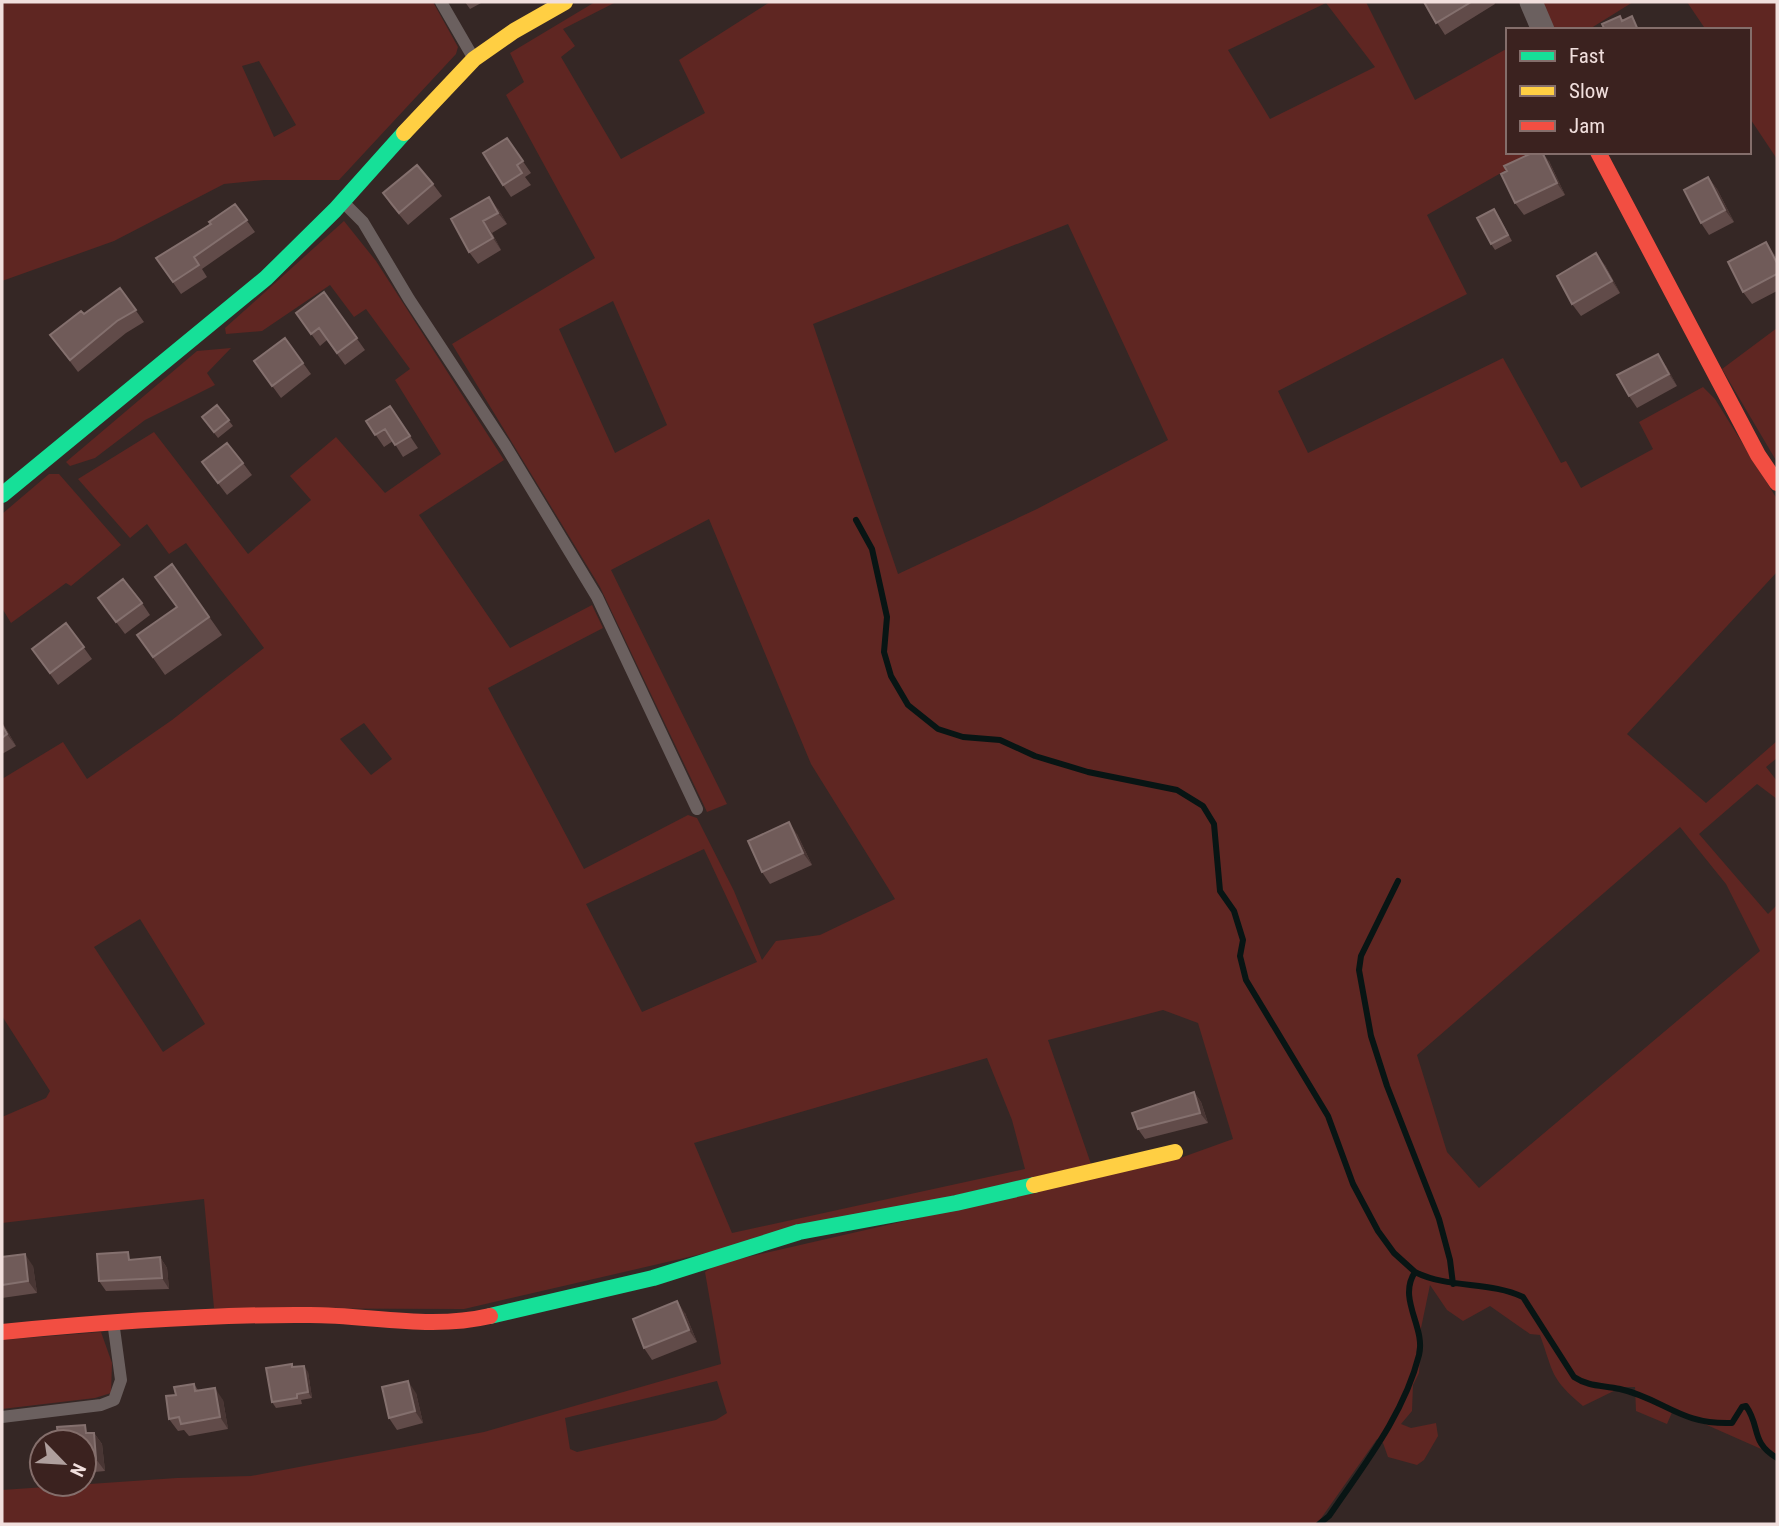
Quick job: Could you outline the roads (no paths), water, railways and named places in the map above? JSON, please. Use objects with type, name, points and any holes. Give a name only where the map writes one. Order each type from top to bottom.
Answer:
[{"type":"street","points":[[2,495],[266,278],[343,202],[445,87],[474,59],[514,31],[565,2]]},
{"type":"street","points":[[1531,2],[1542,28]]},
{"type":"street","points":[[1599,154],[1758,455],[1777,483]]},
{"type":"street","points":[[2,1332],[113,1321],[312,1315],[364,1320],[463,1322],[653,1278],[799,1232],[956,1203],[1175,1152]]},
{"type":"lane","points":[[440,2],[474,59]]},
{"type":"lane","points":[[343,202],[369,231],[597,597],[697,809]]},
{"type":"lane","points":[[2,1417],[101,1405],[114,1400],[121,1380],[113,1321]]},
{"type":"waterway","points":[[856,520],[872,549],[887,617],[884,652],[891,676],[908,705],[938,729],[963,737],[1000,740],[1035,756],[1088,772],[1177,790],[1203,806],[1214,824],[1220,891],[1234,911],[1243,940],[1240,956],[1246,980],[1328,1116],[1353,1184],[1378,1231],[1394,1253],[1415,1272]]},
{"type":"waterway","points":[[1398,881],[1361,956],[1359,970],[1371,1036],[1387,1086],[1439,1219],[1450,1260],[1453,1284]]},
{"type":"waterway","points":[[1319,1524],[1329,1516],[1381,1439],[1412,1377],[1420,1345],[1409,1292],[1415,1272],[1442,1281],[1497,1289],[1523,1297],[1574,1377],[1585,1383],[1635,1393],[1685,1416],[1714,1423],[1732,1423],[1742,1407],[1746,1406],[1759,1440],[1777,1458]]}]
